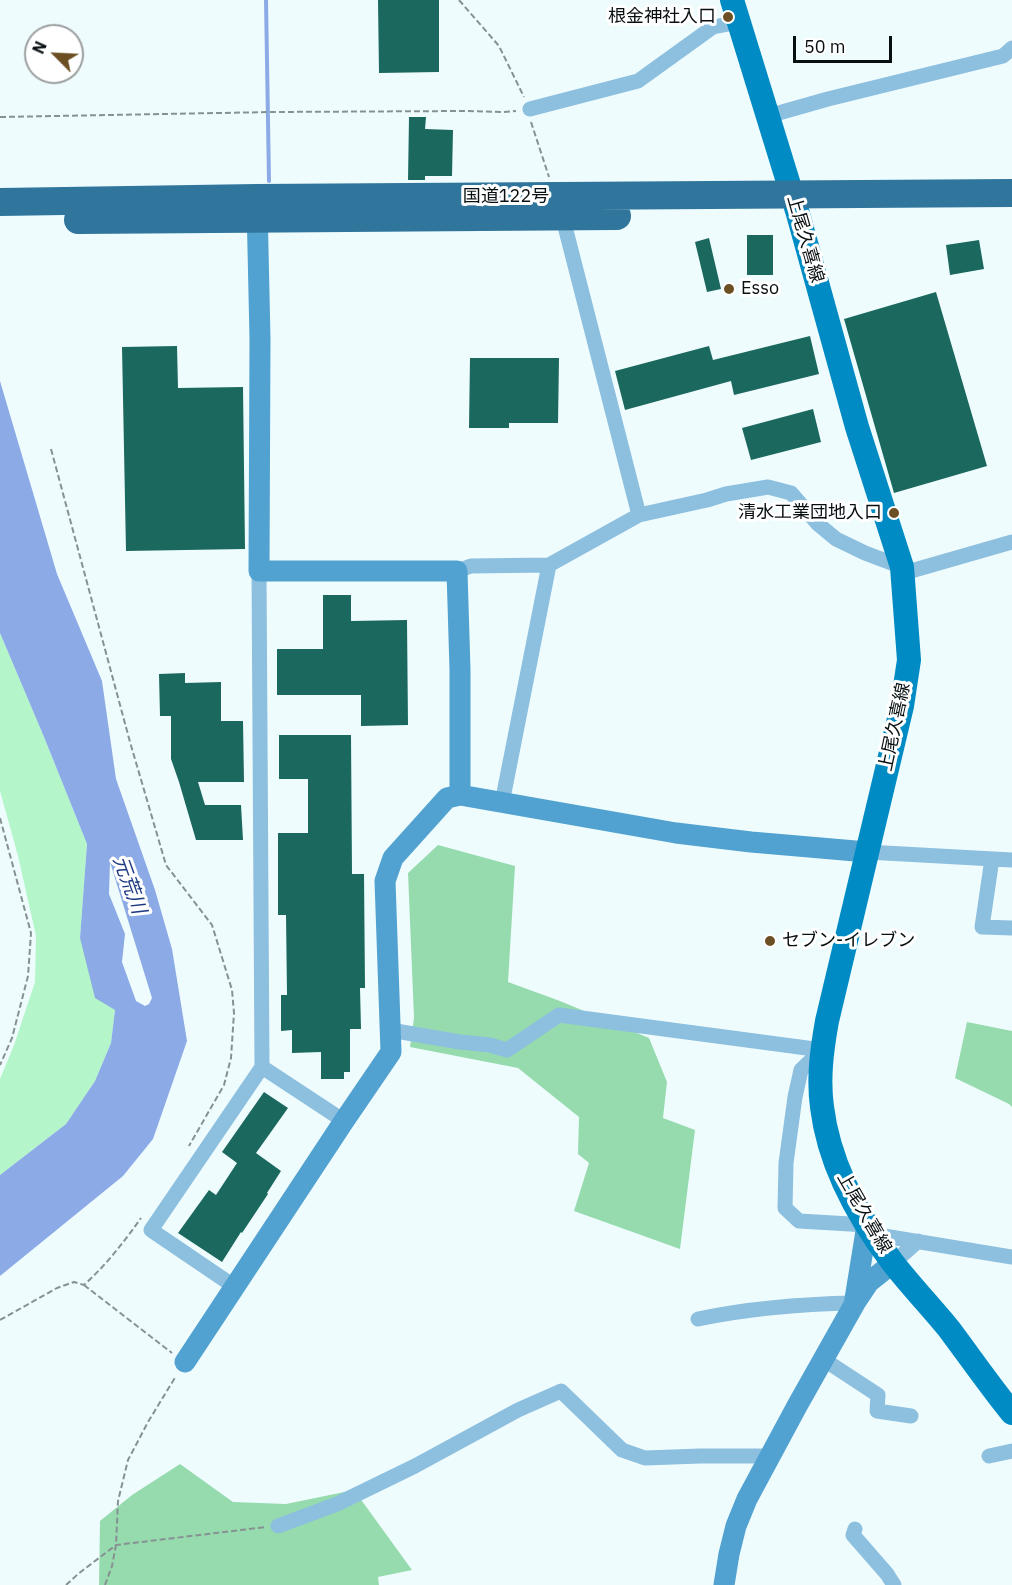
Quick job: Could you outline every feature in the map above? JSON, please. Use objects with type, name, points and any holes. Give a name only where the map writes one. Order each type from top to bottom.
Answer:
[{"type":"highway","name":"国道122号","points":[[3,212],[795,204],[1012,194]]},
{"type":"highway","name":"国道122号","points":[[795,204],[1012,213]]},
{"type":"main road","name":"上尾久喜線","points":[[736,11],[795,204],[857,427],[903,570],[909,660],[902,706],[831,1000],[822,1050],[821,1106],[826,1134],[844,1186],[869,1229],[893,1263],[949,1330],[1012,1413]]},
{"type":"street","points":[[530,109],[638,81],[736,11]]},
{"type":"street","points":[[768,116],[1003,56],[1012,48]]},
{"type":"street","points":[[559,206],[639,515]]},
{"type":"street","points":[[235,1287],[151,1230],[262,1067],[260,339],[257,208]]},
{"type":"street","points":[[259,571],[457,571],[471,566],[549,565],[639,515],[726,494],[768,487],[791,493],[818,524],[836,539],[903,570],[1012,542]]},
{"type":"street","points":[[502,803],[549,565]]},
{"type":"street","points":[[457,571],[460,795]]},
{"type":"street","points":[[185,1362],[391,1052],[385,881],[393,858],[447,798],[460,795],[676,833],[751,842],[867,852],[1012,860]]},
{"type":"street","points":[[992,859],[982,927],[1012,928]]},
{"type":"street","points":[[390,1030],[490,1045],[507,1050],[559,1014],[822,1050]]},
{"type":"street","points":[[822,1050],[801,1070],[786,1163],[785,1208],[799,1221],[869,1229],[918,1241],[1012,1257]]},
{"type":"street","points":[[262,1067],[344,1121]]},
{"type":"street","points":[[855,1303],[869,1229]]},
{"type":"street","points":[[724,1585],[736,1526],[769,1456],[823,1359],[869,1282],[918,1241]]},
{"type":"street","points":[[698,1319],[735,1311],[798,1304],[855,1303]]},
{"type":"street","points":[[823,1359],[878,1395],[877,1411],[911,1416]]},
{"type":"street","points":[[278,1526],[338,1504],[415,1466],[518,1410],[561,1391],[622,1450],[645,1458],[769,1456]]},
{"type":"street","points":[[989,1456],[1012,1451]]},
{"type":"street","points":[[855,1529],[853,1535],[894,1585]]},
{"type":"path","points":[[459,0],[499,46],[530,109],[530,119],[559,206]]},
{"type":"path","points":[[0,117],[263,112],[503,112],[530,109]]},
{"type":"path","points":[[51,450],[126,730],[166,865],[212,925],[232,990],[234,1013],[231,1058],[224,1085],[189,1147]]},
{"type":"path","points":[[0,818],[31,933],[28,976],[12,1038],[0,1065]]},
{"type":"path","points":[[84,1285],[125,1240],[145,1212]]},
{"type":"path","points":[[0,1320],[57,1287],[74,1282],[84,1285],[185,1362],[148,1422],[128,1460],[118,1501],[116,1545],[105,1585]]},
{"type":"path","points":[[66,1585],[116,1545],[278,1526]]},
{"type":"green space","points":[[0,633],[87,844],[80,938],[115,1010],[111,1043],[95,1081],[66,1124],[0,1175],[0,1079],[35,982],[36,936],[18,856],[0,791]]},
{"type":"green space","points":[[438,845],[515,866],[508,982],[649,1038],[667,1082],[663,1118],[695,1130],[680,1249],[574,1211],[589,1163],[578,1154],[579,1117],[518,1068],[410,1047],[414,1018],[408,873]]},
{"type":"green space","points":[[967,1022],[1012,1031],[1012,1107],[955,1078]]},
{"type":"green space","points":[[180,1464],[233,1502],[286,1504],[354,1490],[412,1570],[378,1577],[379,1585],[99,1585],[100,1521],[132,1495]]},
{"type":"water","name":"元荒川","points":[[0,381],[57,574],[102,681],[116,779],[155,890],[172,949],[187,1041],[153,1139],[123,1176],[0,1276],[0,1175],[66,1124],[95,1081],[111,1043],[115,1010],[95,998],[80,938],[87,844],[0,633]],"holes":[[[110,862],[152,998],[145,1006],[136,1001],[122,962],[125,934],[109,894]]]},
{"type":"building","points":[[378,0],[439,0],[439,72],[379,73]]},
{"type":"building","points":[[409,117],[426,117],[425,129],[453,130],[452,176],[425,176],[425,180],[408,180]]},
{"type":"building","points":[[747,235],[773,235],[773,275],[747,275]]},
{"type":"building","points":[[709,238],[721,289],[707,292],[695,242]]},
{"type":"building","points":[[979,240],[984,269],[950,275],[946,245]]},
{"type":"building","points":[[936,292],[987,466],[894,493],[844,319]]},
{"type":"building","points":[[810,336],[819,374],[734,395],[731,381],[625,410],[615,371],[709,346],[713,360]]},
{"type":"building","points":[[177,346],[178,388],[243,387],[245,549],[126,551],[122,347]]},
{"type":"building","points":[[470,358],[559,358],[558,423],[509,423],[509,428],[469,428]]},
{"type":"building","points":[[813,409],[821,442],[751,460],[742,428]]},
{"type":"building","points":[[323,595],[351,595],[351,621],[407,620],[408,725],[361,726],[361,695],[277,695],[277,649],[323,649]]},
{"type":"building","points":[[185,673],[185,683],[221,682],[221,721],[243,721],[244,782],[198,782],[205,805],[241,805],[243,840],[196,840],[171,759],[171,716],[160,716],[159,674]]},
{"type":"building","points":[[279,735],[351,735],[352,874],[364,874],[365,988],[360,988],[361,1029],[350,1029],[350,1072],[344,1072],[344,1079],[321,1079],[321,1052],[292,1053],[292,1030],[281,1031],[281,995],[287,995],[286,915],[278,915],[278,833],[308,833],[308,779],[279,779]]},
{"type":"building","points":[[264,1092],[288,1108],[256,1153],[281,1171],[222,1262],[178,1233],[209,1190],[216,1195],[237,1163],[222,1152]]},
{"type":"waterway","points":[[266,0],[269,181]]},
{"type":"place","name":"根金神社入口","points":[[728,17]]},
{"type":"place","name":"Esso","points":[[729,289]]},
{"type":"place","name":"清水工業団地入口","points":[[894,513]]},
{"type":"place","name":"セブン-イレブン","points":[[770,941]]}]
